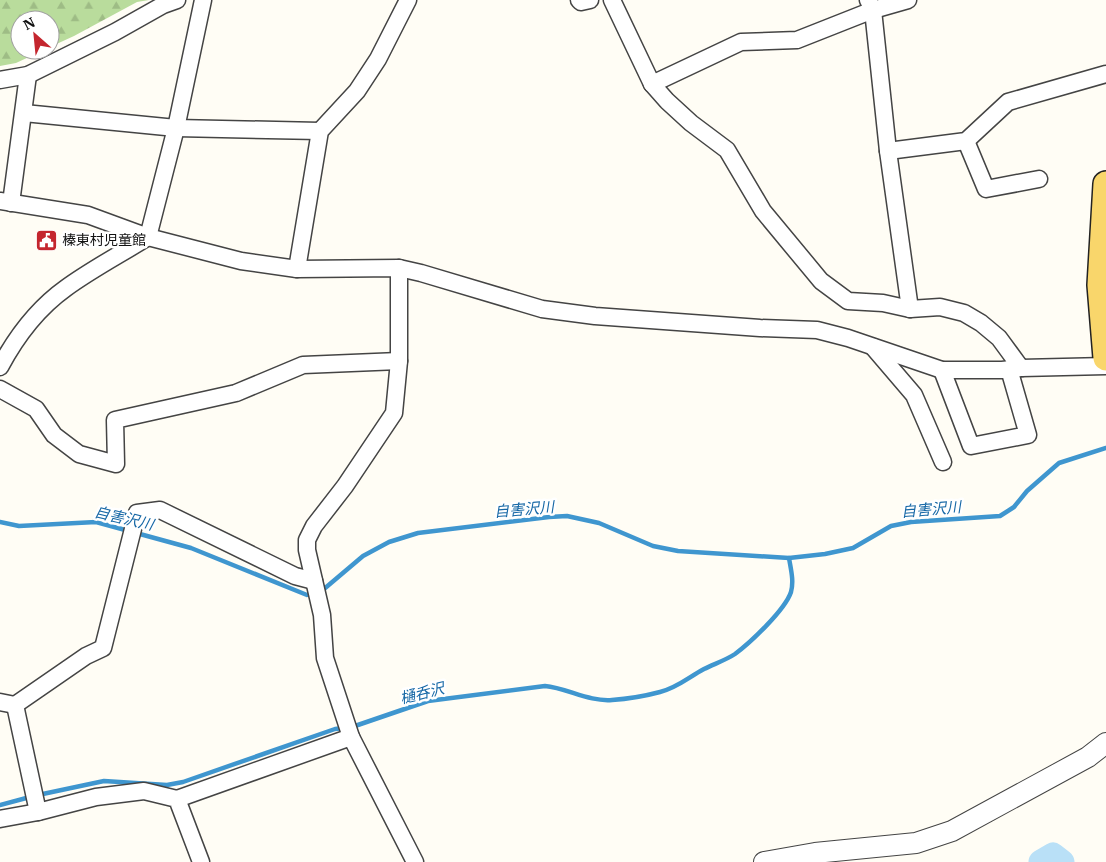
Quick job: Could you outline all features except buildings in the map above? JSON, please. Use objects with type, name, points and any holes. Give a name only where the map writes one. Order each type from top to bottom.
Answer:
[{"type":"main road","points":[[1106,184],[1100,285],[1106,358]]},
{"type":"street","points":[[0,80],[28,76],[115,32],[163,5],[177,0]]},
{"type":"street","points":[[0,367],[14,341],[39,312],[65,288],[148,237],[176,128],[203,0]]},
{"type":"street","points":[[297,269],[320,130],[357,91],[378,59],[408,0]]},
{"type":"street","points":[[579,0],[581,2],[590,0]]},
{"type":"street","points":[[612,0],[652,84],[691,123],[727,150],[762,211],[821,281],[848,301],[883,303],[910,309],[940,307],[964,313],[981,323],[999,338],[1015,368],[1028,435],[972,446],[942,370]]},
{"type":"street","points":[[652,84],[741,42],[797,40],[871,5],[908,0]]},
{"type":"street","points":[[871,5],[888,151],[910,309]]},
{"type":"street","points":[[888,151],[966,141],[1008,102],[1106,74]]},
{"type":"street","points":[[28,76],[24,114],[6,202],[88,215],[148,237],[241,261],[297,269],[399,268],[542,309],[595,316],[760,328],[817,330],[942,370],[1106,366]]},
{"type":"street","points":[[24,114],[176,128],[320,130]]},
{"type":"street","points":[[966,141],[986,189],[1039,179]]},
{"type":"street","points":[[399,268],[398,361],[394,413],[345,486],[314,526],[307,540],[307,550],[322,615],[325,658],[351,737],[415,862]]},
{"type":"street","points":[[873,347],[914,395],[943,462]]},
{"type":"street","points":[[0,388],[36,409],[54,435],[79,454],[116,464],[115,420],[236,393],[303,365],[398,361]]},
{"type":"street","points":[[38,812],[8,704],[86,656],[103,648],[137,512],[160,510],[295,576],[314,581]]},
{"type":"street","points":[[0,819],[38,812],[96,797],[144,791],[177,799],[351,737]]},
{"type":"street","points":[[764,862],[814,853],[909,844],[925,840],[952,830],[997,807],[1088,756],[1106,743]]},
{"type":"street","points":[[177,799],[201,862]]},
{"type":"green space","points":[[0,0],[149,0],[137,2],[60,42],[60,10],[10,10],[10,60],[22,60],[0,66]]},
{"type":"waterway","name":"自害沢川","points":[[0,522],[19,526],[96,522],[191,548],[307,595],[324,589],[363,556],[389,542],[418,533],[549,517],[567,516],[599,523],[653,546],[678,551],[789,558],[825,554],[853,548],[891,526],[911,522],[1000,516],[1014,507],[1027,491],[1059,463],[1106,448]]},
{"type":"waterway","name":"樋呑沢","points":[[352,727],[428,701],[545,686],[603,700],[618,700],[666,690],[735,654],[766,626],[782,608],[791,592],[792,580],[789,558]]},
{"type":"waterway","name":"樋呑沢","points":[[38,795],[104,781],[167,785],[183,782],[335,729],[344,728]]},
{"type":"waterway","name":"樋呑沢","points":[[0,805],[30,797]]},
{"type":"waterway","points":[[1041,862],[1053,855],[1062,862]]},
{"type":"place","name":"榛東村児童館","points":[[46,240]]}]
